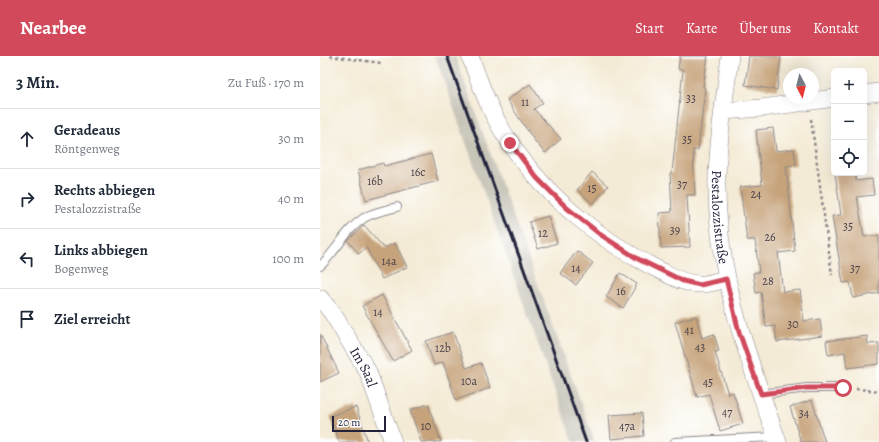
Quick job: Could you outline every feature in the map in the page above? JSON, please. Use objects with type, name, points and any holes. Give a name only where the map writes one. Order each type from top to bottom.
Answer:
[{"type":"street","points":[[470,56],[487,102],[510,143],[537,178],[567,208],[601,235],[638,259],[683,281],[700,285],[726,279]]},
{"type":"street","name":"Pestalozzistraße","points":[[730,56],[717,177],[719,227],[726,279],[739,332],[777,439]]},
{"type":"street","points":[[867,94],[879,92]]},
{"type":"street","points":[[819,100],[831,98]]},
{"type":"street","points":[[723,111],[783,104]]},
{"type":"street","name":"Im Saal","points":[[320,298],[333,314],[368,372],[393,442]]},
{"type":"lane","points":[[320,266],[330,257],[339,242],[365,218],[397,207]]},
{"type":"lane","points":[[761,394],[807,388],[843,388]]},
{"type":"lane","points":[[675,442],[777,439]]},
{"type":"path","points":[[330,56],[381,62]]},
{"type":"path","points":[[809,104],[832,275]]},
{"type":"path","points":[[843,388],[879,390]]},
{"type":"shaded area","points":[[435,56],[455,56],[595,442],[573,442]]},
{"type":"building","points":[[680,56],[708,56],[703,87],[705,88],[698,150],[693,150],[695,195],[687,195],[690,247],[661,248],[659,213],[672,212],[670,173],[672,173],[683,70],[678,69]]},
{"type":"building","points":[[749,56],[781,56],[777,90],[745,85]]},
{"type":"building","points":[[530,84],[543,103],[534,109],[561,139],[545,153],[534,140],[507,100]]},
{"type":"building","points":[[773,128],[776,151],[794,149],[796,165],[786,166],[795,251],[778,253],[783,292],[800,290],[804,321],[820,319],[822,336],[777,342],[775,326],[766,327],[761,292],[756,293],[753,273],[759,272],[755,240],[747,240],[740,187],[762,185],[756,130]]},
{"type":"building","points":[[431,154],[438,181],[366,200],[358,170],[383,163],[384,166]]},
{"type":"building","points":[[592,172],[608,186],[593,204],[577,190]]},
{"type":"building","points":[[835,176],[855,176],[856,181],[872,179],[874,195],[857,197],[864,237],[879,235],[879,293],[853,298],[850,282],[843,283],[832,216],[841,215]]},
{"type":"building","points":[[548,216],[557,243],[538,249],[529,222]]},
{"type":"building","points":[[364,225],[384,248],[395,243],[407,267],[382,279],[366,247],[359,254],[348,241]]},
{"type":"building","points":[[577,251],[593,263],[576,285],[560,273]]},
{"type":"building","points":[[620,273],[637,284],[623,308],[606,297]]},
{"type":"building","points":[[382,295],[412,350],[393,361],[362,306]]},
{"type":"building","points":[[696,316],[702,338],[714,334],[719,351],[715,352],[728,394],[733,392],[743,424],[720,431],[709,394],[697,397],[675,322]]},
{"type":"building","points":[[453,332],[466,368],[481,363],[490,388],[456,400],[443,362],[434,365],[426,341]]},
{"type":"building","points":[[320,334],[339,373],[320,382]]},
{"type":"building","points":[[867,336],[868,344],[879,343],[879,364],[847,368],[845,352],[828,355],[826,341]]},
{"type":"building","points":[[812,400],[825,442],[801,442],[790,407]]},
{"type":"building","points":[[428,404],[441,442],[421,442],[410,410]]},
{"type":"building","points":[[356,407],[368,442],[339,442],[330,416]]},
{"type":"building","points":[[642,413],[644,436],[611,439],[609,415]]},
{"type":"railway","points":[[447,56],[586,442]]},
{"type":"route","points":[[510,143],[537,178],[567,208],[601,235],[638,259],[683,281],[700,285],[726,279],[739,332],[761,394],[807,388],[843,388]]}]
